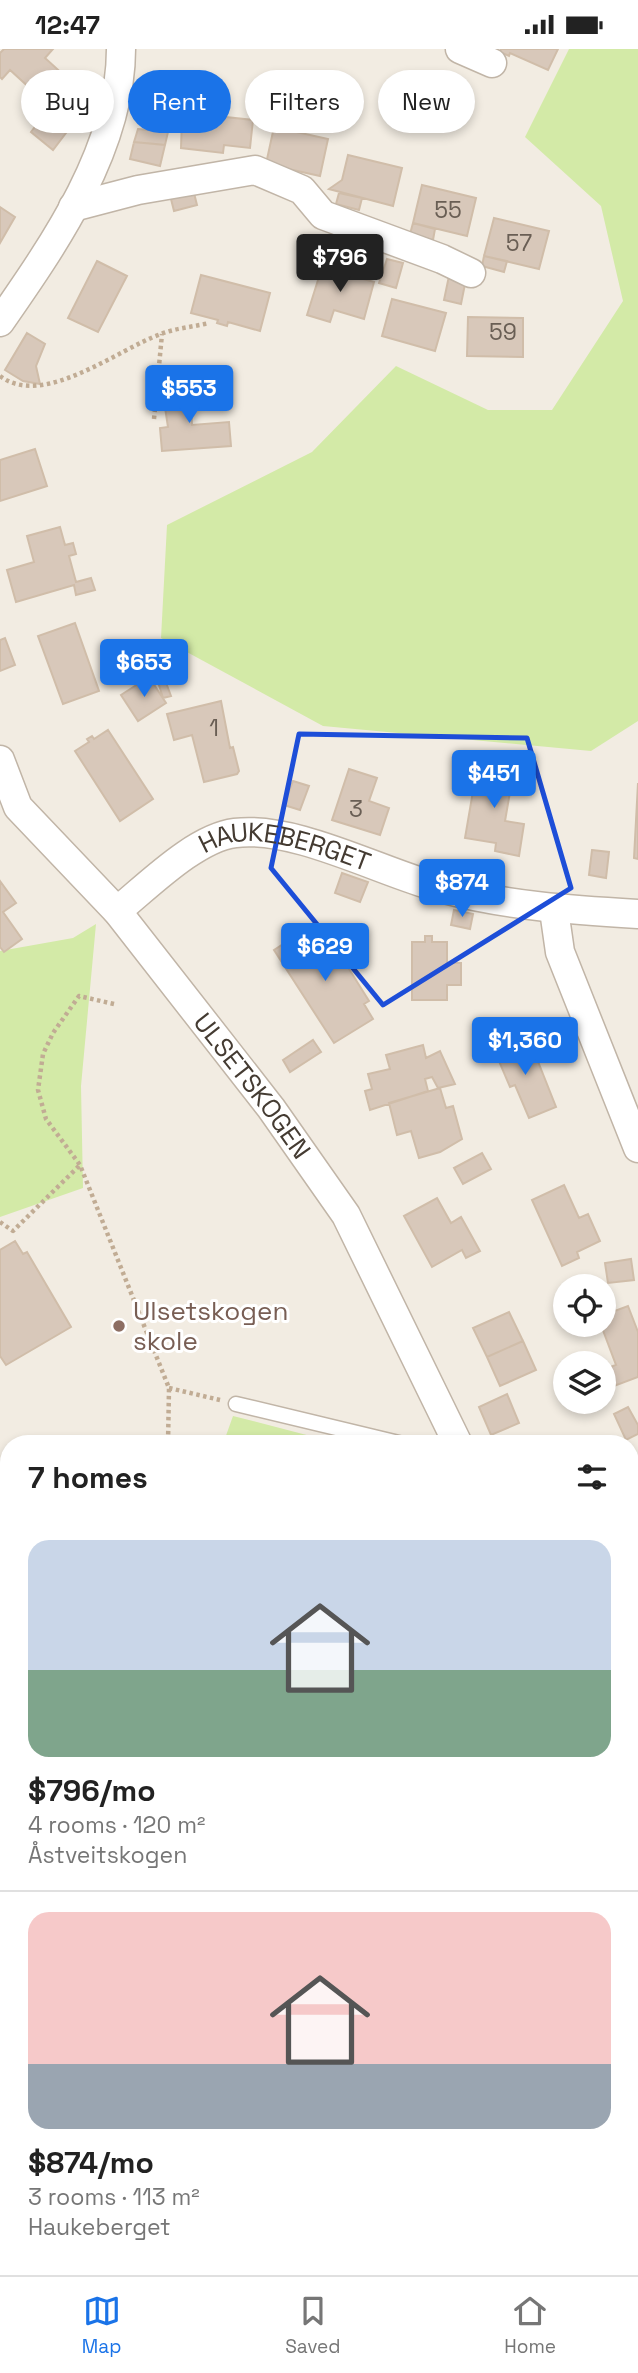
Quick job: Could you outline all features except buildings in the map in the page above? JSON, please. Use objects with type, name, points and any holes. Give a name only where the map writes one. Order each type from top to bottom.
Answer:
[{"type":"street","points":[[0,322],[90,179],[121,78],[121,49]]},
{"type":"street","points":[[460,49],[492,63]]},
{"type":"street","points":[[73,207],[138,190],[255,170],[302,190],[323,215],[471,273]]},
{"type":"street","name":"ULSETSKOGEN","points":[[0,760],[18,807],[117,911],[271,1108],[346,1215],[454,1435]]},
{"type":"street","name":"HAUKEBERGET","points":[[117,911],[180,861],[217,838],[236,833],[284,837],[442,889],[555,909],[638,914]]},
{"type":"street","points":[[555,909],[561,952],[638,1148]]},
{"type":"lane","points":[[236,1404],[365,1435]]},
{"type":"path","points":[[0,376],[31,388],[58,381],[162,333],[209,323]]},
{"type":"path","points":[[154,419],[162,333]]},
{"type":"path","points":[[114,1004],[79,996],[53,1033],[39,1070],[38,1090],[46,1119],[80,1165],[169,1388],[168,1435]]},
{"type":"path","points":[[0,1222],[13,1231],[80,1165]]},
{"type":"path","points":[[169,1388],[236,1404]]},
{"type":"highlighted area","points":[[299,734],[527,738],[571,888],[383,1005],[271,868]]},
{"type":"green space","points":[[569,49],[638,49],[638,721],[591,751],[323,726],[161,638],[167,525],[312,452],[396,366],[488,410],[552,410],[623,301],[601,206],[525,137]]},
{"type":"green space","points":[[96,924],[81,1086],[83,1188],[0,1217],[0,951],[73,938]]},
{"type":"green space","points":[[233,1416],[306,1435],[226,1435]]},
{"type":"place","name":"Ulsetskogen skole","points":[[119,1326]]}]
